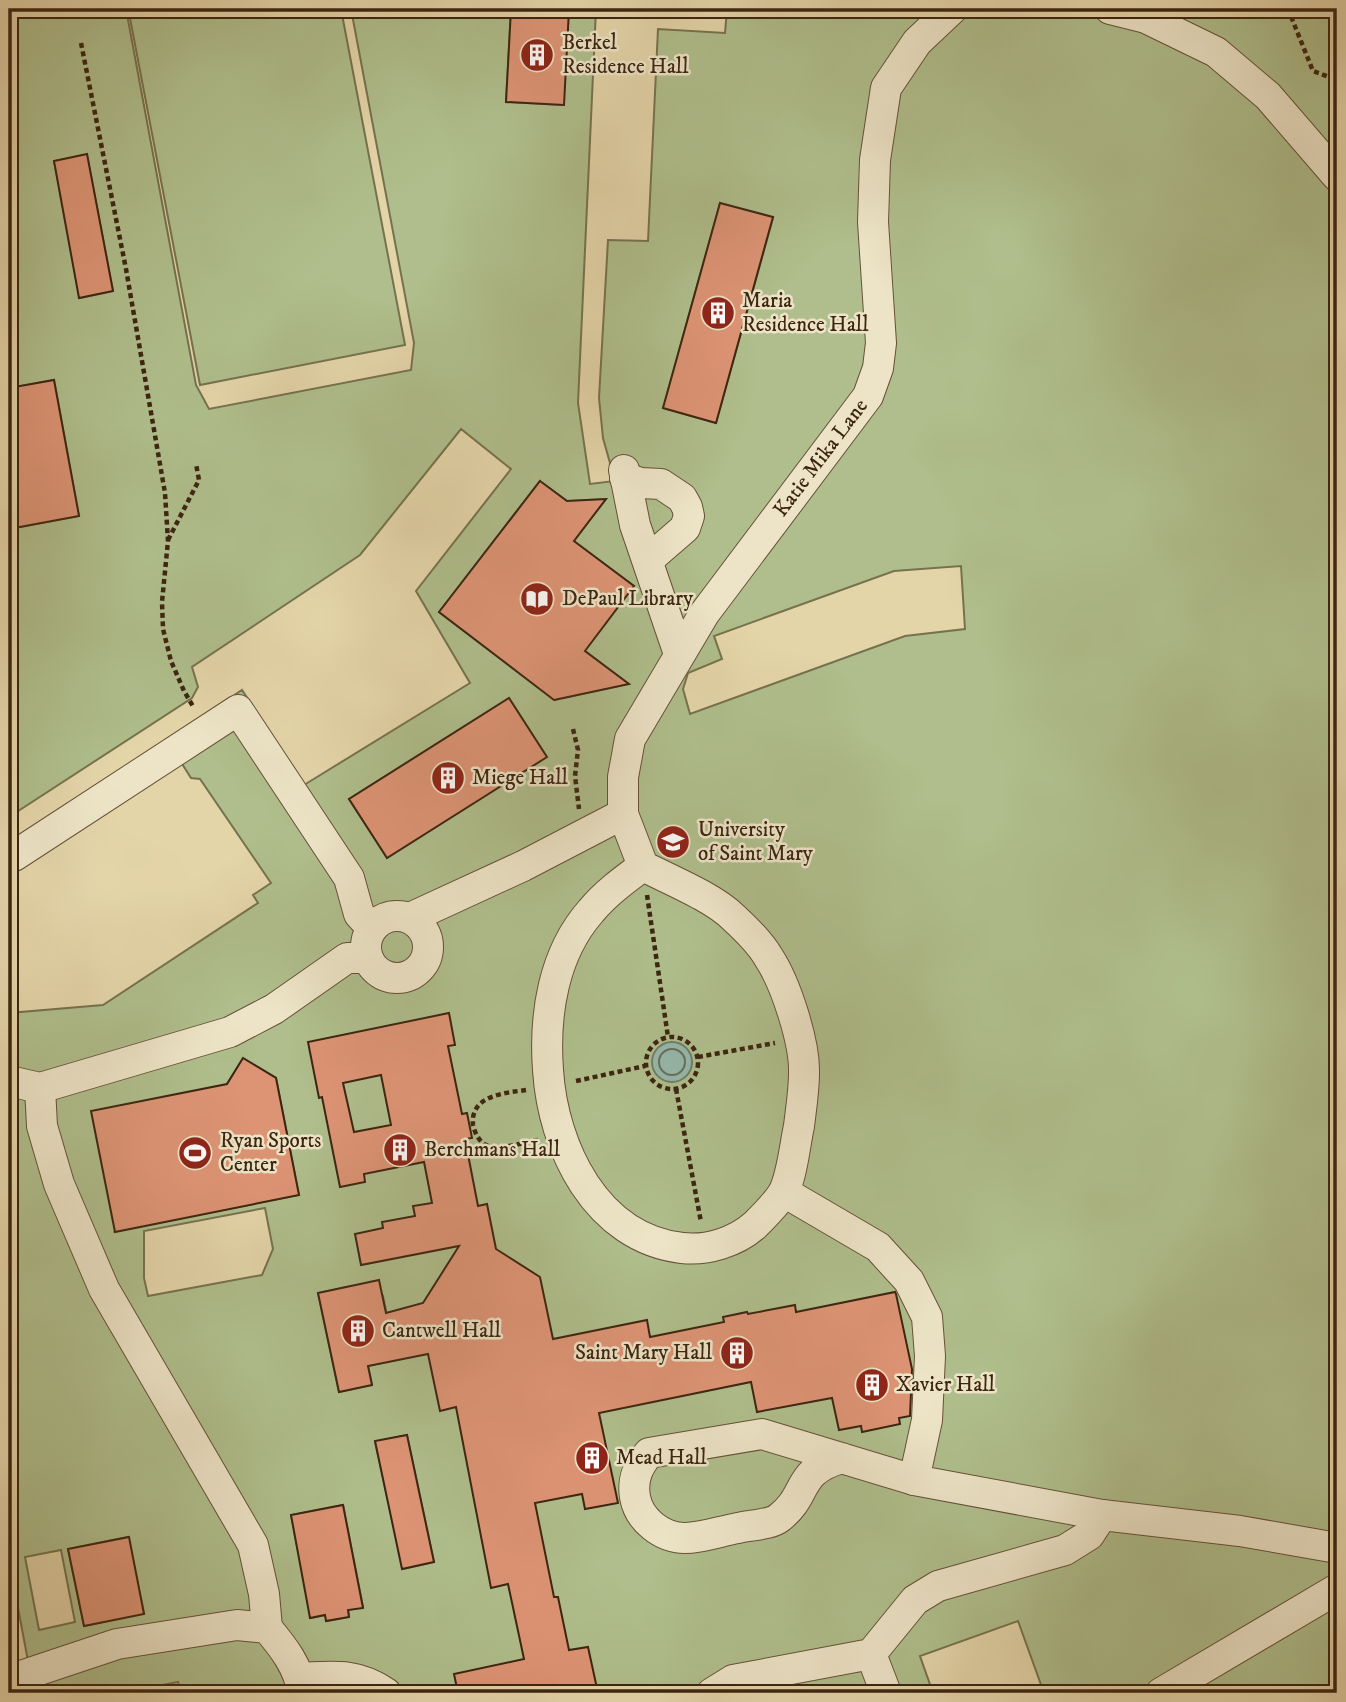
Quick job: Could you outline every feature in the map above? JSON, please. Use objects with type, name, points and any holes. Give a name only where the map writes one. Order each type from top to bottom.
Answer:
[{"type":"street","name":"Katie Mika Lane","points":[[623,814],[623,777],[630,738],[679,654],[704,614],[868,396],[878,368],[881,343],[873,222],[875,160],[886,88],[917,41],[952,9]]},
{"type":"street","points":[[1110,9],[1146,18],[1216,52],[1268,96],[1337,176]]},
{"type":"street","points":[[648,560],[685,528],[689,516],[687,507],[682,498],[662,484],[641,483],[624,474],[635,525],[679,654]]},
{"type":"street","points":[[9,856],[14,856],[238,710],[349,878],[359,914],[372,928]]},
{"type":"street","points":[[410,918],[523,866],[623,814],[643,866],[733,916],[769,958],[786,996],[800,1038],[804,1071],[802,1105],[784,1192],[754,1226],[723,1244],[706,1248],[695,1250],[662,1246],[629,1231],[601,1206],[580,1179],[560,1137],[553,1114],[547,1050],[548,1015],[554,985],[566,952],[589,913],[614,887],[643,866]]},
{"type":"street","points":[[389,916],[410,918],[419,924],[428,942],[429,952],[425,962],[410,976],[390,978],[380,974],[368,958],[366,948],[372,928],[389,916]]},
{"type":"street","points":[[9,1081],[40,1088],[230,1032],[274,1009],[347,958],[368,958]]},
{"type":"street","points":[[40,1088],[42,1126],[64,1196],[104,1289],[253,1545],[264,1594],[267,1628],[288,1652],[302,1686],[339,1675],[369,1682],[386,1693]]},
{"type":"street","points":[[784,1192],[877,1247],[909,1281],[927,1317],[930,1356],[927,1420],[914,1480]]},
{"type":"street","points":[[842,1458],[825,1463],[804,1480],[796,1500],[777,1520],[684,1538],[653,1526],[643,1517],[636,1499],[634,1483],[639,1465],[649,1453],[762,1434],[842,1458],[914,1480],[1102,1515],[1240,1531],[1337,1548]]},
{"type":"street","points":[[712,1693],[733,1680],[871,1654],[915,1600],[938,1586],[1065,1550],[1088,1535],[1102,1515]]},
{"type":"street","points":[[1161,1693],[1337,1589]]},
{"type":"street","points":[[9,1680],[117,1644],[237,1625],[267,1628]]},
{"type":"street","points":[[871,1654],[886,1693]]},
{"type":"path","points":[[1288,9],[1313,71],[1337,80]]},
{"type":"path","points":[[81,43],[158,441],[168,541],[162,602],[163,629],[171,661],[184,691],[207,730]]},
{"type":"path","points":[[168,541],[199,480],[196,464]]},
{"type":"path","points":[[573,729],[578,750],[575,776],[577,802],[585,833]]},
{"type":"path","points":[[643,866],[668,1037]]},
{"type":"path","points":[[668,1037],[676,1037],[690,1043],[698,1057],[698,1066],[691,1081],[676,1089],[668,1089],[653,1081],[645,1066],[648,1050],[660,1039],[668,1037]]},
{"type":"path","points":[[698,1057],[800,1038]]},
{"type":"path","points":[[676,1089],[706,1248]]},
{"type":"green space","name":"University of Saint Mary","points":[[9,9],[126,9],[196,385],[209,409],[411,370],[414,343],[351,9],[511,9],[506,102],[563,105],[569,9],[596,9],[578,403],[590,484],[615,481],[603,438],[599,398],[608,240],[648,241],[658,29],[725,33],[727,9],[1337,9],[1337,1693],[1044,1693],[1018,1621],[920,1656],[933,1693],[181,1693],[178,1682],[123,1693],[34,1693],[9,1560],[9,1013],[103,1005],[258,903],[253,895],[271,883],[200,779],[191,778],[167,740],[242,690],[304,785],[470,683],[416,591],[511,469],[461,429],[360,555],[192,667],[198,687],[192,698],[9,817],[9,529],[79,516],[54,380],[9,388]],"holes":[[[87,155],[113,291],[80,298],[54,161]],[[720,203],[773,218],[716,423],[663,408]],[[540,481],[567,501],[605,499],[574,541],[585,651],[628,684],[555,700],[439,612]],[[961,566],[965,629],[905,636],[690,714],[683,689],[688,673],[722,659],[714,636],[894,571]],[[509,698],[546,757],[387,858],[349,799]],[[243,1058],[276,1078],[299,1195],[115,1231],[227,1084]],[[265,1208],[273,1249],[262,1275],[148,1296],[144,1278],[144,1231]],[[347,1287],[351,1303],[383,1296],[396,1360],[368,1366],[372,1385],[339,1392],[318,1293]],[[407,1435],[434,1562],[403,1569],[375,1442]],[[343,1505],[363,1607],[348,1610],[349,1617],[327,1621],[325,1615],[311,1618],[291,1515]],[[128,1537],[144,1613],[84,1626],[68,1549]],[[61,1550],[75,1622],[39,1630],[25,1557]]]},
{"type":"green space","points":[[148,9],[341,9],[405,345],[200,385],[129,13]]},
{"type":"water","points":[[672,1042],[686,1048],[692,1062],[686,1076],[672,1082],[658,1076],[652,1062],[658,1048]]},
{"type":"building","name":"Berkel Residence Hall","points":[[511,9],[569,9],[564,105],[506,102]]},
{"type":"building","points":[[87,154],[113,291],[79,298],[54,161]]},
{"type":"building","name":"Maria Residence Hall","points":[[720,203],[773,217],[716,423],[663,408]]},
{"type":"building","points":[[54,380],[79,516],[9,529],[9,388]]},
{"type":"building","name":"DePaul Library","points":[[540,481],[567,501],[606,499],[574,541],[634,586],[585,651],[629,684],[554,700],[439,612]]},
{"type":"building","name":"Miege Hall","points":[[509,698],[547,757],[387,858],[349,799]]},
{"type":"building","points":[[449,1013],[455,1045],[448,1046],[462,1114],[467,1113],[472,1138],[465,1139],[478,1206],[487,1204],[496,1249],[540,1277],[553,1339],[647,1320],[650,1337],[724,1322],[723,1317],[747,1312],[748,1314],[795,1305],[796,1312],[895,1292],[896,1294],[912,1369],[910,1416],[899,1418],[900,1424],[862,1432],[861,1426],[839,1430],[832,1398],[757,1412],[751,1382],[599,1413],[618,1503],[585,1509],[582,1494],[535,1503],[554,1597],[558,1597],[569,1650],[588,1647],[598,1693],[458,1693],[454,1674],[524,1659],[508,1584],[491,1588],[456,1407],[440,1411],[428,1354],[368,1366],[372,1385],[339,1392],[318,1293],[379,1280],[386,1313],[423,1303],[459,1246],[361,1265],[355,1234],[383,1228],[382,1222],[415,1216],[413,1206],[432,1203],[424,1162],[364,1174],[365,1182],[340,1187],[308,1042]],"holes":[[[381,1075],[391,1125],[354,1132],[343,1083]]]},
{"type":"building","name":"Ryan Sports Center","points":[[243,1058],[276,1078],[299,1195],[115,1232],[91,1111],[227,1084]]},
{"type":"building","points":[[407,1435],[434,1562],[402,1569],[375,1441]]},
{"type":"building","points":[[343,1505],[363,1608],[348,1610],[349,1617],[326,1621],[325,1615],[310,1618],[291,1515]]},
{"type":"building","points":[[129,1537],[144,1614],[84,1626],[68,1549]]},
{"type":"place","name":"Berkel Residence Hall","points":[[537,55]]},
{"type":"place","name":"Maria Residence Hall","points":[[718,313]]},
{"type":"place","name":"DePaul Library","points":[[537,599]]},
{"type":"place","name":"Miege Hall","points":[[448,778]]},
{"type":"place","name":"University of Saint Mary","points":[[673,842]]},
{"type":"place","name":"Berchmans Hall","points":[[400,1150]]},
{"type":"place","name":"Ryan Sports Center","points":[[195,1153]]},
{"type":"place","name":"Cantwell Hall","points":[[358,1331]]},
{"type":"place","name":"Saint Mary Hall","points":[[737,1353]]},
{"type":"place","name":"Xavier Hall","points":[[872,1385]]},
{"type":"place","name":"Mead Hall","points":[[592,1458]]}]
